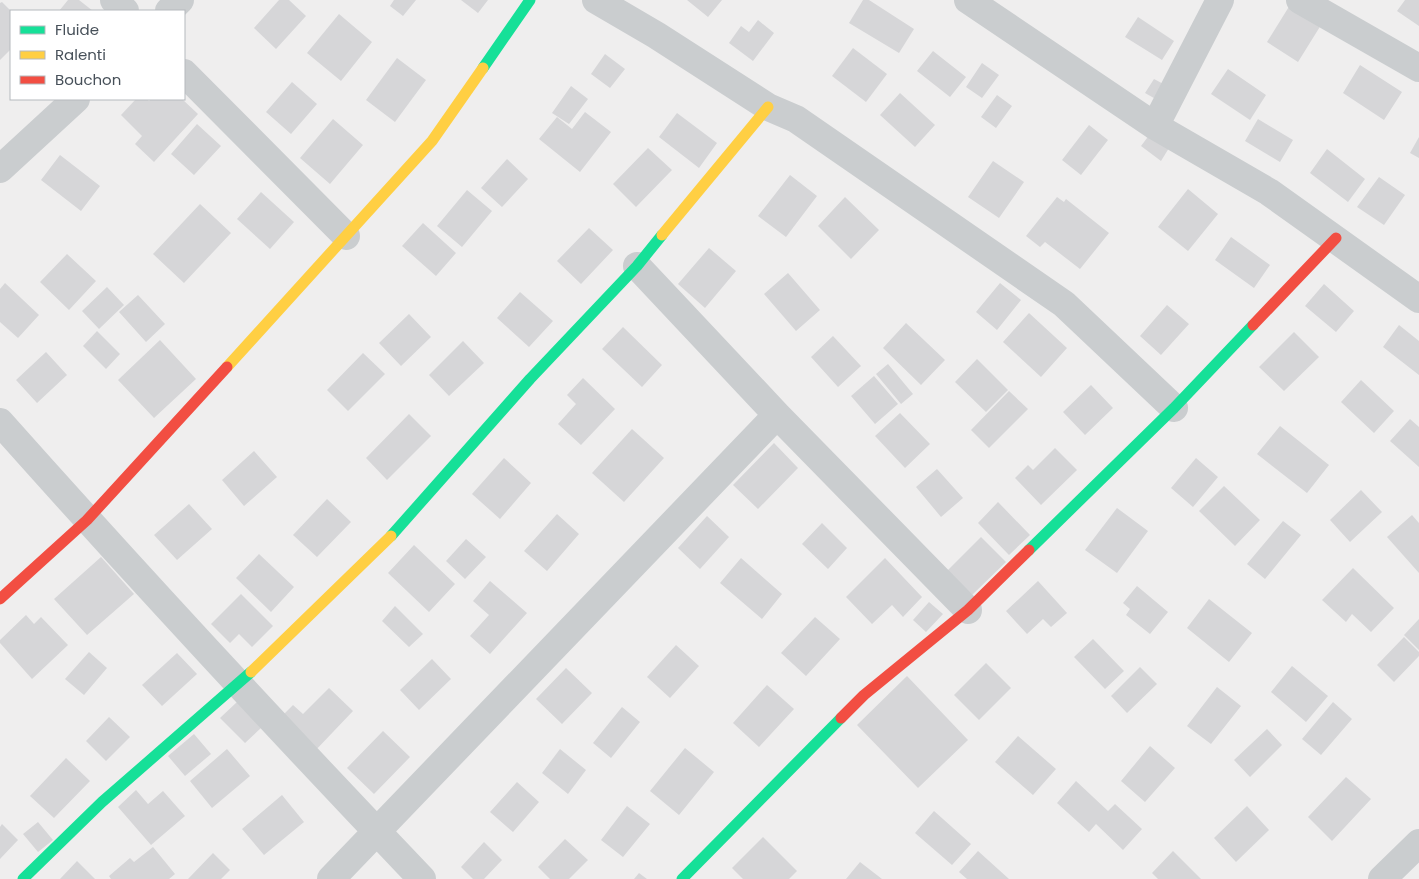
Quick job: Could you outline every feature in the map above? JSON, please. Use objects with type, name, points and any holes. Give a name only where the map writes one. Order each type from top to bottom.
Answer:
[{"type":"street","points":[[114,0],[123,10]]},
{"type":"street","points":[[170,10],[180,0]]},
{"type":"street","points":[[0,599],[87,520],[432,141],[530,0]]},
{"type":"street","points":[[596,0],[656,34],[768,107],[796,119],[1064,304],[1174,408]]},
{"type":"street","points":[[968,0],[1155,126],[1269,192],[1419,299]]},
{"type":"street","points":[[1155,126],[1220,0]]},
{"type":"street","points":[[1300,0],[1419,68]]},
{"type":"street","points":[[185,74],[346,236]]},
{"type":"street","points":[[0,169],[75,100]]},
{"type":"street","points":[[22,879],[102,802],[238,684],[395,532],[530,379],[637,266],[768,107]]},
{"type":"street","points":[[688,877],[864,695],[968,610],[1174,408],[1336,238]]},
{"type":"street","points":[[637,266],[777,415],[968,610]]},
{"type":"street","points":[[331,879],[777,415]]},
{"type":"street","points":[[0,422],[238,684],[422,879]]},
{"type":"street","points":[[1382,879],[1419,843]]},
{"type":"building","points":[[68,0],[79,0],[92,10],[60,10]]},
{"type":"building","points":[[279,0],[289,0],[306,16],[276,49],[254,28]]},
{"type":"building","points":[[394,0],[416,0],[403,16],[390,6]]},
{"type":"building","points":[[461,0],[488,0],[478,13]]},
{"type":"building","points":[[687,0],[722,0],[708,17]]},
{"type":"building","points":[[863,0],[869,0],[914,29],[899,53],[849,23]]},
{"type":"building","points":[[1405,0],[1419,0],[1419,26],[1397,11]]},
{"type":"building","points":[[2,2],[10,10],[10,50],[0,60],[0,3]]},
{"type":"building","points":[[1290,5],[1321,25],[1298,62],[1267,42]]},
{"type":"building","points":[[339,14],[372,42],[341,81],[307,53]]},
{"type":"building","points":[[1138,17],[1174,41],[1162,60],[1125,37]]},
{"type":"building","points":[[758,20],[774,33],[753,61],[729,43],[741,26],[749,32]]},
{"type":"building","points":[[853,48],[887,74],[866,102],[832,76]]},
{"type":"building","points":[[933,51],[966,77],[950,97],[917,71]]},
{"type":"building","points":[[605,54],[625,69],[610,88],[591,74]]},
{"type":"building","points":[[397,58],[426,80],[395,122],[366,100]]},
{"type":"building","points":[[982,63],[999,75],[982,98],[966,87]]},
{"type":"building","points":[[1360,65],[1402,92],[1384,120],[1343,93]]},
{"type":"building","points":[[1228,69],[1266,95],[1250,120],[1211,94]]},
{"type":"building","points":[[1154,79],[1169,87],[1161,102],[1145,93]]},
{"type":"building","points":[[292,82],[317,104],[291,134],[266,112]]},
{"type":"building","points":[[571,86],[588,99],[569,124],[552,113]]},
{"type":"building","points":[[900,93],[935,125],[915,147],[880,115]]},
{"type":"building","points":[[997,95],[1012,106],[996,128],[981,117]]},
{"type":"building","points":[[135,100],[183,100],[198,114],[154,162],[135,144],[142,136],[121,115]]},
{"type":"building","points":[[585,112],[611,132],[580,172],[539,139],[557,117],[572,129]]},
{"type":"building","points":[[677,113],[717,143],[699,168],[659,137]]},
{"type":"building","points":[[333,119],[363,145],[330,184],[300,158]]},
{"type":"building","points":[[1258,119],[1293,140],[1280,162],[1245,141]]},
{"type":"building","points":[[197,124],[221,146],[194,175],[171,154]]},
{"type":"building","points":[[1089,125],[1108,140],[1081,175],[1062,160]]},
{"type":"building","points":[[1150,134],[1169,148],[1161,161],[1141,146]]},
{"type":"building","points":[[1419,137],[1419,158],[1410,153]]},
{"type":"building","points":[[648,148],[672,170],[636,207],[613,184]]},
{"type":"building","points":[[1327,149],[1365,179],[1348,202],[1310,173]]},
{"type":"building","points":[[60,155],[100,186],[81,211],[41,180]]},
{"type":"building","points":[[507,159],[528,179],[502,207],[481,188]]},
{"type":"building","points":[[993,161],[1024,182],[999,218],[968,197]]},
{"type":"building","points":[[790,175],[817,196],[786,237],[758,216]]},
{"type":"building","points":[[1379,177],[1405,195],[1384,225],[1357,207]]},
{"type":"building","points":[[1188,189],[1218,214],[1188,251],[1158,227]]},
{"type":"building","points":[[467,190],[492,211],[462,247],[437,226]]},
{"type":"building","points":[[261,192],[294,222],[270,249],[237,219]]},
{"type":"building","points":[[845,197],[879,230],[851,259],[818,226]]},
{"type":"building","points":[[1057,197],[1064,202],[1066,199],[1109,233],[1080,269],[1045,242],[1040,247],[1026,236]]},
{"type":"building","points":[[200,204],[231,233],[184,283],[153,254]]},
{"type":"building","points":[[423,223],[456,253],[436,276],[402,246]]},
{"type":"building","points":[[589,228],[613,250],[581,284],[557,261]]},
{"type":"building","points":[[1231,237],[1270,265],[1254,288],[1215,260]]},
{"type":"building","points":[[709,248],[736,271],[705,308],[678,284]]},
{"type":"building","points":[[67,254],[96,281],[69,310],[40,282]]},
{"type":"building","points":[[788,273],[820,310],[796,331],[764,294]]},
{"type":"building","points":[[5,283],[39,315],[18,338],[0,322],[0,289]]},
{"type":"building","points":[[1000,283],[1021,300],[997,330],[976,312]]},
{"type":"building","points":[[1324,284],[1354,311],[1336,332],[1305,306]]},
{"type":"building","points":[[107,287],[124,305],[99,329],[82,311]]},
{"type":"building","points":[[520,292],[553,321],[529,347],[497,318]]},
{"type":"building","points":[[138,295],[165,324],[146,342],[119,312]]},
{"type":"building","points":[[1167,305],[1189,324],[1161,355],[1140,336]]},
{"type":"building","points":[[1029,313],[1067,348],[1041,377],[1003,342]]},
{"type":"building","points":[[409,314],[431,337],[401,366],[379,343]]},
{"type":"building","points":[[906,323],[945,360],[921,385],[883,348]]},
{"type":"building","points":[[1399,325],[1419,341],[1419,375],[1383,347]]},
{"type":"building","points":[[623,327],[662,365],[642,387],[602,349]]},
{"type":"building","points":[[97,331],[120,354],[106,369],[83,346]]},
{"type":"building","points":[[1294,332],[1319,357],[1284,391],[1259,367]]},
{"type":"building","points":[[833,336],[861,366],[838,387],[811,357]]},
{"type":"building","points":[[160,340],[196,379],[154,418],[118,380]]},
{"type":"building","points":[[463,341],[484,363],[449,396],[429,375]]},
{"type":"building","points":[[46,352],[67,375],[37,403],[16,380]]},
{"type":"building","points":[[363,353],[385,374],[348,411],[327,390]]},
{"type":"building","points":[[977,359],[1008,390],[986,412],[955,382]]},
{"type":"building","points":[[888,364],[913,394],[901,404],[876,374]]},
{"type":"building","points":[[874,376],[898,404],[875,424],[851,396]]},
{"type":"building","points":[[583,378],[615,409],[581,445],[558,424],[576,404],[567,395]]},
{"type":"building","points":[[1361,380],[1394,411],[1374,433],[1341,402]]},
{"type":"building","points":[[1091,385],[1113,408],[1085,435],[1063,412]]},
{"type":"building","points":[[1009,391],[1028,409],[989,448],[971,430]]},
{"type":"building","points":[[900,413],[930,444],[905,468],[875,436]]},
{"type":"building","points":[[409,414],[431,436],[387,480],[366,458]]},
{"type":"building","points":[[1410,419],[1419,427],[1419,467],[1390,441]]},
{"type":"building","points":[[1280,426],[1329,465],[1307,493],[1257,454]]},
{"type":"building","points":[[632,429],[664,458],[624,502],[592,473]]},
{"type":"building","points":[[774,443],[798,468],[758,509],[733,485]]},
{"type":"building","points":[[1055,448],[1077,470],[1041,505],[1015,478],[1028,465],[1033,470]]},
{"type":"building","points":[[254,451],[277,477],[244,506],[222,480]]},
{"type":"building","points":[[504,458],[531,483],[500,519],[472,494]]},
{"type":"building","points":[[1196,458],[1218,477],[1193,507],[1171,488]]},
{"type":"building","points":[[937,469],[963,498],[941,517],[916,487]]},
{"type":"building","points":[[1224,486],[1260,520],[1235,546],[1199,511]]},
{"type":"building","points":[[1361,490],[1382,512],[1350,542],[1330,520]]},
{"type":"building","points":[[327,499],[351,522],[317,557],[293,535]]},
{"type":"building","points":[[998,502],[1030,535],[1009,555],[978,523]]},
{"type":"building","points":[[189,504],[212,529],[177,560],[154,535]]},
{"type":"building","points":[[1117,508],[1148,531],[1117,573],[1085,550]]},
{"type":"building","points":[[557,514],[579,534],[547,571],[524,551]]},
{"type":"building","points":[[1412,515],[1419,523],[1419,573],[1387,537]]},
{"type":"building","points":[[707,516],[729,537],[700,569],[678,548]]},
{"type":"building","points":[[1283,521],[1301,535],[1265,579],[1247,564]]},
{"type":"building","points":[[822,523],[847,548],[828,569],[802,544]]},
{"type":"building","points":[[981,537],[1006,562],[970,597],[946,572]]},
{"type":"building","points":[[466,539],[486,557],[465,579],[446,561]]},
{"type":"building","points":[[414,545],[455,584],[429,612],[388,573]]},
{"type":"building","points":[[259,554],[294,587],[271,612],[236,578]]},
{"type":"building","points":[[101,557],[134,594],[87,635],[54,599]]},
{"type":"building","points":[[741,558],[782,594],[762,619],[720,583]]},
{"type":"building","points":[[885,558],[922,597],[903,617],[892,605],[872,624],[846,597]]},
{"type":"building","points":[[1353,568],[1394,608],[1371,632],[1352,614],[1346,622],[1322,600]]},
{"type":"building","points":[[490,581],[527,613],[490,654],[470,636],[489,615],[473,601]]},
{"type":"building","points":[[1038,581],[1067,613],[1051,627],[1043,619],[1027,634],[1006,611]]},
{"type":"building","points":[[1137,586],[1168,612],[1150,634],[1126,615],[1130,609],[1123,603]]},
{"type":"building","points":[[241,594],[273,626],[252,647],[239,634],[230,643],[211,624]]},
{"type":"building","points":[[1209,599],[1252,633],[1229,662],[1187,628]]},
{"type":"building","points":[[929,602],[943,614],[926,632],[913,620]]},
{"type":"building","points":[[395,606],[423,634],[409,647],[382,621]]},
{"type":"building","points":[[26,615],[34,624],[41,617],[68,645],[32,679],[0,643],[0,640]]},
{"type":"building","points":[[815,617],[840,639],[806,676],[781,653]]},
{"type":"building","points":[[1419,619],[1419,650],[1404,635]]},
{"type":"building","points":[[1404,637],[1419,652],[1419,656],[1394,682],[1377,665]]},
{"type":"building","points":[[1093,639],[1124,671],[1105,689],[1074,657]]},
{"type":"building","points":[[676,645],[699,666],[670,698],[647,677]]},
{"type":"building","points":[[89,652],[107,668],[84,695],[65,679]]},
{"type":"building","points":[[177,653],[197,674],[162,706],[142,685]]},
{"type":"building","points":[[432,659],[451,679],[419,710],[400,690]]},
{"type":"building","points":[[986,663],[1011,688],[979,720],[954,695]]},
{"type":"building","points":[[1292,666],[1328,696],[1306,722],[1271,692]]},
{"type":"building","points":[[1140,667],[1157,684],[1127,713],[1111,696]]},
{"type":"building","points":[[566,668],[592,693],[562,724],[536,699]]},
{"type":"building","points":[[907,676],[968,740],[918,788],[857,725]]},
{"type":"building","points":[[767,685],[794,709],[759,747],[733,723]]},
{"type":"building","points":[[1217,687],[1241,706],[1211,744],[1187,726]]},
{"type":"building","points":[[329,688],[353,711],[313,753],[279,719],[293,705],[303,714]]},
{"type":"building","points":[[237,702],[262,727],[245,743],[220,718]]},
{"type":"building","points":[[1333,702],[1352,719],[1321,755],[1302,739]]},
{"type":"building","points":[[622,707],[640,722],[611,758],[593,743]]},
{"type":"building","points":[[109,717],[130,737],[106,761],[86,741]]},
{"type":"building","points":[[1267,729],[1282,745],[1250,777],[1234,760]]},
{"type":"building","points":[[383,731],[410,757],[374,794],[347,768]]},
{"type":"building","points":[[194,734],[211,754],[185,776],[168,756]]},
{"type":"building","points":[[1018,736],[1056,769],[1033,795],[995,762]]},
{"type":"building","points":[[1150,746],[1175,768],[1145,802],[1121,781]]},
{"type":"building","points":[[685,748],[714,772],[679,815],[650,791]]},
{"type":"building","points":[[227,749],[250,776],[212,808],[190,781]]},
{"type":"building","points":[[560,749],[586,770],[568,794],[542,773]]},
{"type":"building","points":[[66,758],[90,781],[54,818],[30,796]]},
{"type":"building","points":[[1346,777],[1371,799],[1332,841],[1308,817]]},
{"type":"building","points":[[1076,781],[1108,811],[1115,804],[1142,829],[1123,850],[1096,824],[1089,832],[1057,803]]},
{"type":"building","points":[[517,782],[539,802],[513,832],[490,812]]},
{"type":"building","points":[[136,790],[148,804],[163,791],[185,816],[151,845],[118,807]]},
{"type":"building","points":[[282,795],[304,822],[264,855],[242,829]]},
{"type":"building","points":[[627,806],[650,824],[623,857],[601,840]]},
{"type":"building","points":[[1247,806],[1269,830],[1236,862],[1214,838]]},
{"type":"building","points":[[934,811],[971,844],[952,865],[915,833]]},
{"type":"building","points":[[38,822],[53,840],[38,852],[23,834]]},
{"type":"building","points":[[2,824],[18,840],[0,859],[0,827]]},
{"type":"building","points":[[763,837],[797,871],[789,879],[743,879],[732,868]]},
{"type":"building","points":[[565,839],[588,860],[569,879],[550,879],[538,867]]},
{"type":"building","points":[[484,842],[502,860],[484,879],[473,879],[461,867]]},
{"type":"building","points":[[153,847],[175,874],[169,879],[111,879],[109,876],[130,858],[134,862]]},
{"type":"building","points":[[978,851],[1009,879],[967,879],[959,872]]},
{"type":"building","points":[[1173,851],[1201,879],[1158,879],[1152,873]]},
{"type":"building","points":[[213,853],[230,870],[221,879],[188,879]]},
{"type":"building","points":[[77,861],[95,879],[60,879]]},
{"type":"building","points":[[860,862],[882,879],[846,879]]},
{"type":"building","points":[[639,873],[647,879],[634,879]]},
{"type":"traffic: fast","points":[[483,68],[530,0]]},
{"type":"traffic: fast","points":[[391,536],[530,379],[637,266],[662,235]]},
{"type":"traffic: fast","points":[[1029,550],[1174,408],[1253,325]]},
{"type":"traffic: fast","points":[[23,879],[102,802],[251,672]]},
{"type":"traffic: fast","points":[[682,879],[841,718]]},
{"type":"traffic: slow","points":[[227,367],[432,141],[483,68]]},
{"type":"traffic: slow","points":[[662,235],[768,107]]},
{"type":"traffic: slow","points":[[251,672],[391,536]]},
{"type":"traffic: jam","points":[[1253,325],[1336,238]]},
{"type":"traffic: jam","points":[[0,599],[87,520],[227,367]]},
{"type":"traffic: jam","points":[[841,718],[864,695],[968,610],[1029,550]]}]
